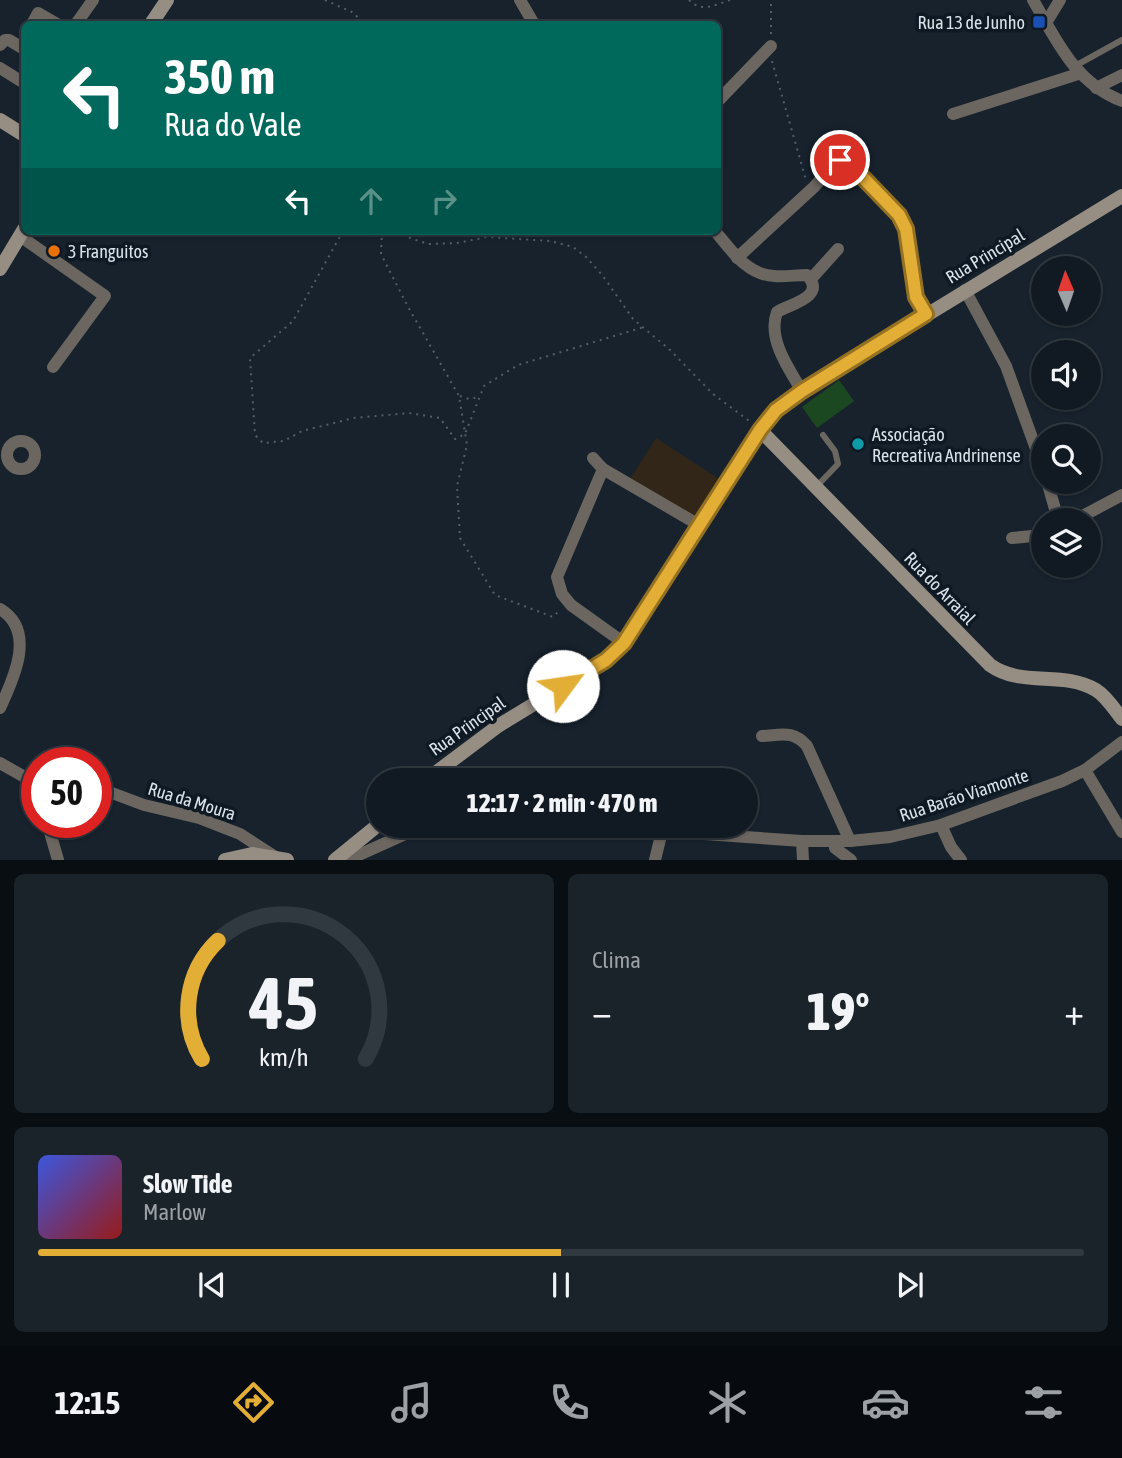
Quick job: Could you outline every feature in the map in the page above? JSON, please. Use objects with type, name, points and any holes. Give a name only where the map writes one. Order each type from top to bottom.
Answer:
[{"type":"main road","points":[[154,21],[167,0]]},
{"type":"main road","points":[[0,120],[21,133]]},
{"type":"main road","name":"Rua Principal","points":[[442,768],[498,726],[606,660],[624,643],[760,430],[776,410],[802,391],[965,290],[1119,202]]},
{"type":"main road","points":[[0,269],[21,234]]},
{"type":"main road","name":"Rua do Arraial","points":[[760,430],[990,665],[1015,677],[1059,680],[1094,689],[1105,697],[1122,719]]},
{"type":"main road","points":[[339,858],[366,835]]},
{"type":"main road","points":[[225,859],[252,854],[281,858]]},
{"type":"street","points":[[78,21],[93,0]]},
{"type":"street","points":[[520,0],[532,21]]},
{"type":"street","points":[[1032,0],[1076,70],[1096,88],[1122,101]]},
{"type":"street","points":[[1046,23],[1060,0]]},
{"type":"street","points":[[34,21],[38,13],[52,21]]},
{"type":"street","points":[[0,45],[5,40],[21,44]]},
{"type":"street","points":[[721,99],[771,46]]},
{"type":"street","points":[[0,68],[21,81]]},
{"type":"street","points":[[953,114],[1076,70]]},
{"type":"street","points":[[1096,88],[1122,75]]},
{"type":"street","points":[[737,258],[810,191],[836,162],[845,160],[899,215],[906,229],[916,297],[926,314]]},
{"type":"street","points":[[26,235],[106,296],[53,367]]},
{"type":"street","points":[[718,235],[746,267],[771,276],[807,275],[811,279],[813,288],[810,295],[803,301],[777,312],[774,321],[775,336],[787,366],[802,391]]},
{"type":"street","points":[[811,279],[838,249]]},
{"type":"street","points":[[965,290],[1006,366],[1031,435]]},
{"type":"street","points":[[593,458],[603,470],[699,525]]},
{"type":"street","points":[[603,470],[557,577],[562,594],[568,601],[624,643]]},
{"type":"street","points":[[1098,508],[1122,495]]},
{"type":"street","points":[[1012,538],[1031,536]]},
{"type":"street","points":[[0,609],[12,619],[20,645],[13,679],[0,708]]},
{"type":"street","points":[[762,736],[789,734],[798,737],[807,746],[849,841]]},
{"type":"street","name":"Rua Barão Viamonte","points":[[758,838],[849,841],[890,837],[941,825],[1062,781],[1085,770],[1122,743]]},
{"type":"street","points":[[0,763],[21,775]]},
{"type":"street","points":[[1085,770],[1122,832]]},
{"type":"street","name":"Rua da Moura","points":[[112,793],[155,808],[199,818],[240,834],[281,858]]},
{"type":"street","points":[[941,825],[951,847],[961,859]]},
{"type":"street","points":[[52,838],[58,859]]},
{"type":"street","points":[[339,858],[350,859],[396,838]]},
{"type":"street","points":[[655,859],[660,838]]},
{"type":"street","points":[[803,841],[803,859]]},
{"type":"street","points":[[834,841],[835,848],[851,859]]},
{"type":"lane","points":[[1076,70],[1122,40]]},
{"type":"lane","points":[[815,487],[838,464],[835,451],[823,435]]},
{"type":"path","points":[[325,0],[354,13],[361,21]]},
{"type":"path","points":[[690,0],[706,9],[730,0]]},
{"type":"path","points":[[771,0],[773,69],[810,191]]},
{"type":"path","points":[[341,235],[293,321],[250,358],[255,435],[263,443],[284,441],[302,431],[354,418],[409,413],[440,418],[455,439],[466,434],[484,386],[518,365],[644,327]]},
{"type":"path","points":[[382,235],[381,254],[407,306],[459,396],[467,444],[457,486],[460,538],[495,595],[553,617],[568,601]]},
{"type":"path","points":[[401,235],[428,244],[457,243],[487,237],[550,241],[573,247],[603,276],[633,318],[669,349],[713,394],[740,411],[760,430]]},
{"type":"path","points":[[459,396],[469,399],[480,396]]},
{"type":"shaded area","points":[[656,438],[719,479],[693,520],[628,482]]},
{"type":"green space","points":[[839,380],[854,401],[817,428],[802,407]]},
{"type":"place","name":"Rua 13 de Junho","points":[[1039,22]]},
{"type":"place","name":"3 Franguitos","points":[[54,251]]},
{"type":"place","name":"Associação Recreativa Andrinense","points":[[858,444]]},
{"type":"route","points":[[563,686],[606,660],[624,643],[771,415],[802,391],[926,314],[916,297],[908,236],[899,215],[850,164],[840,160]]}]
